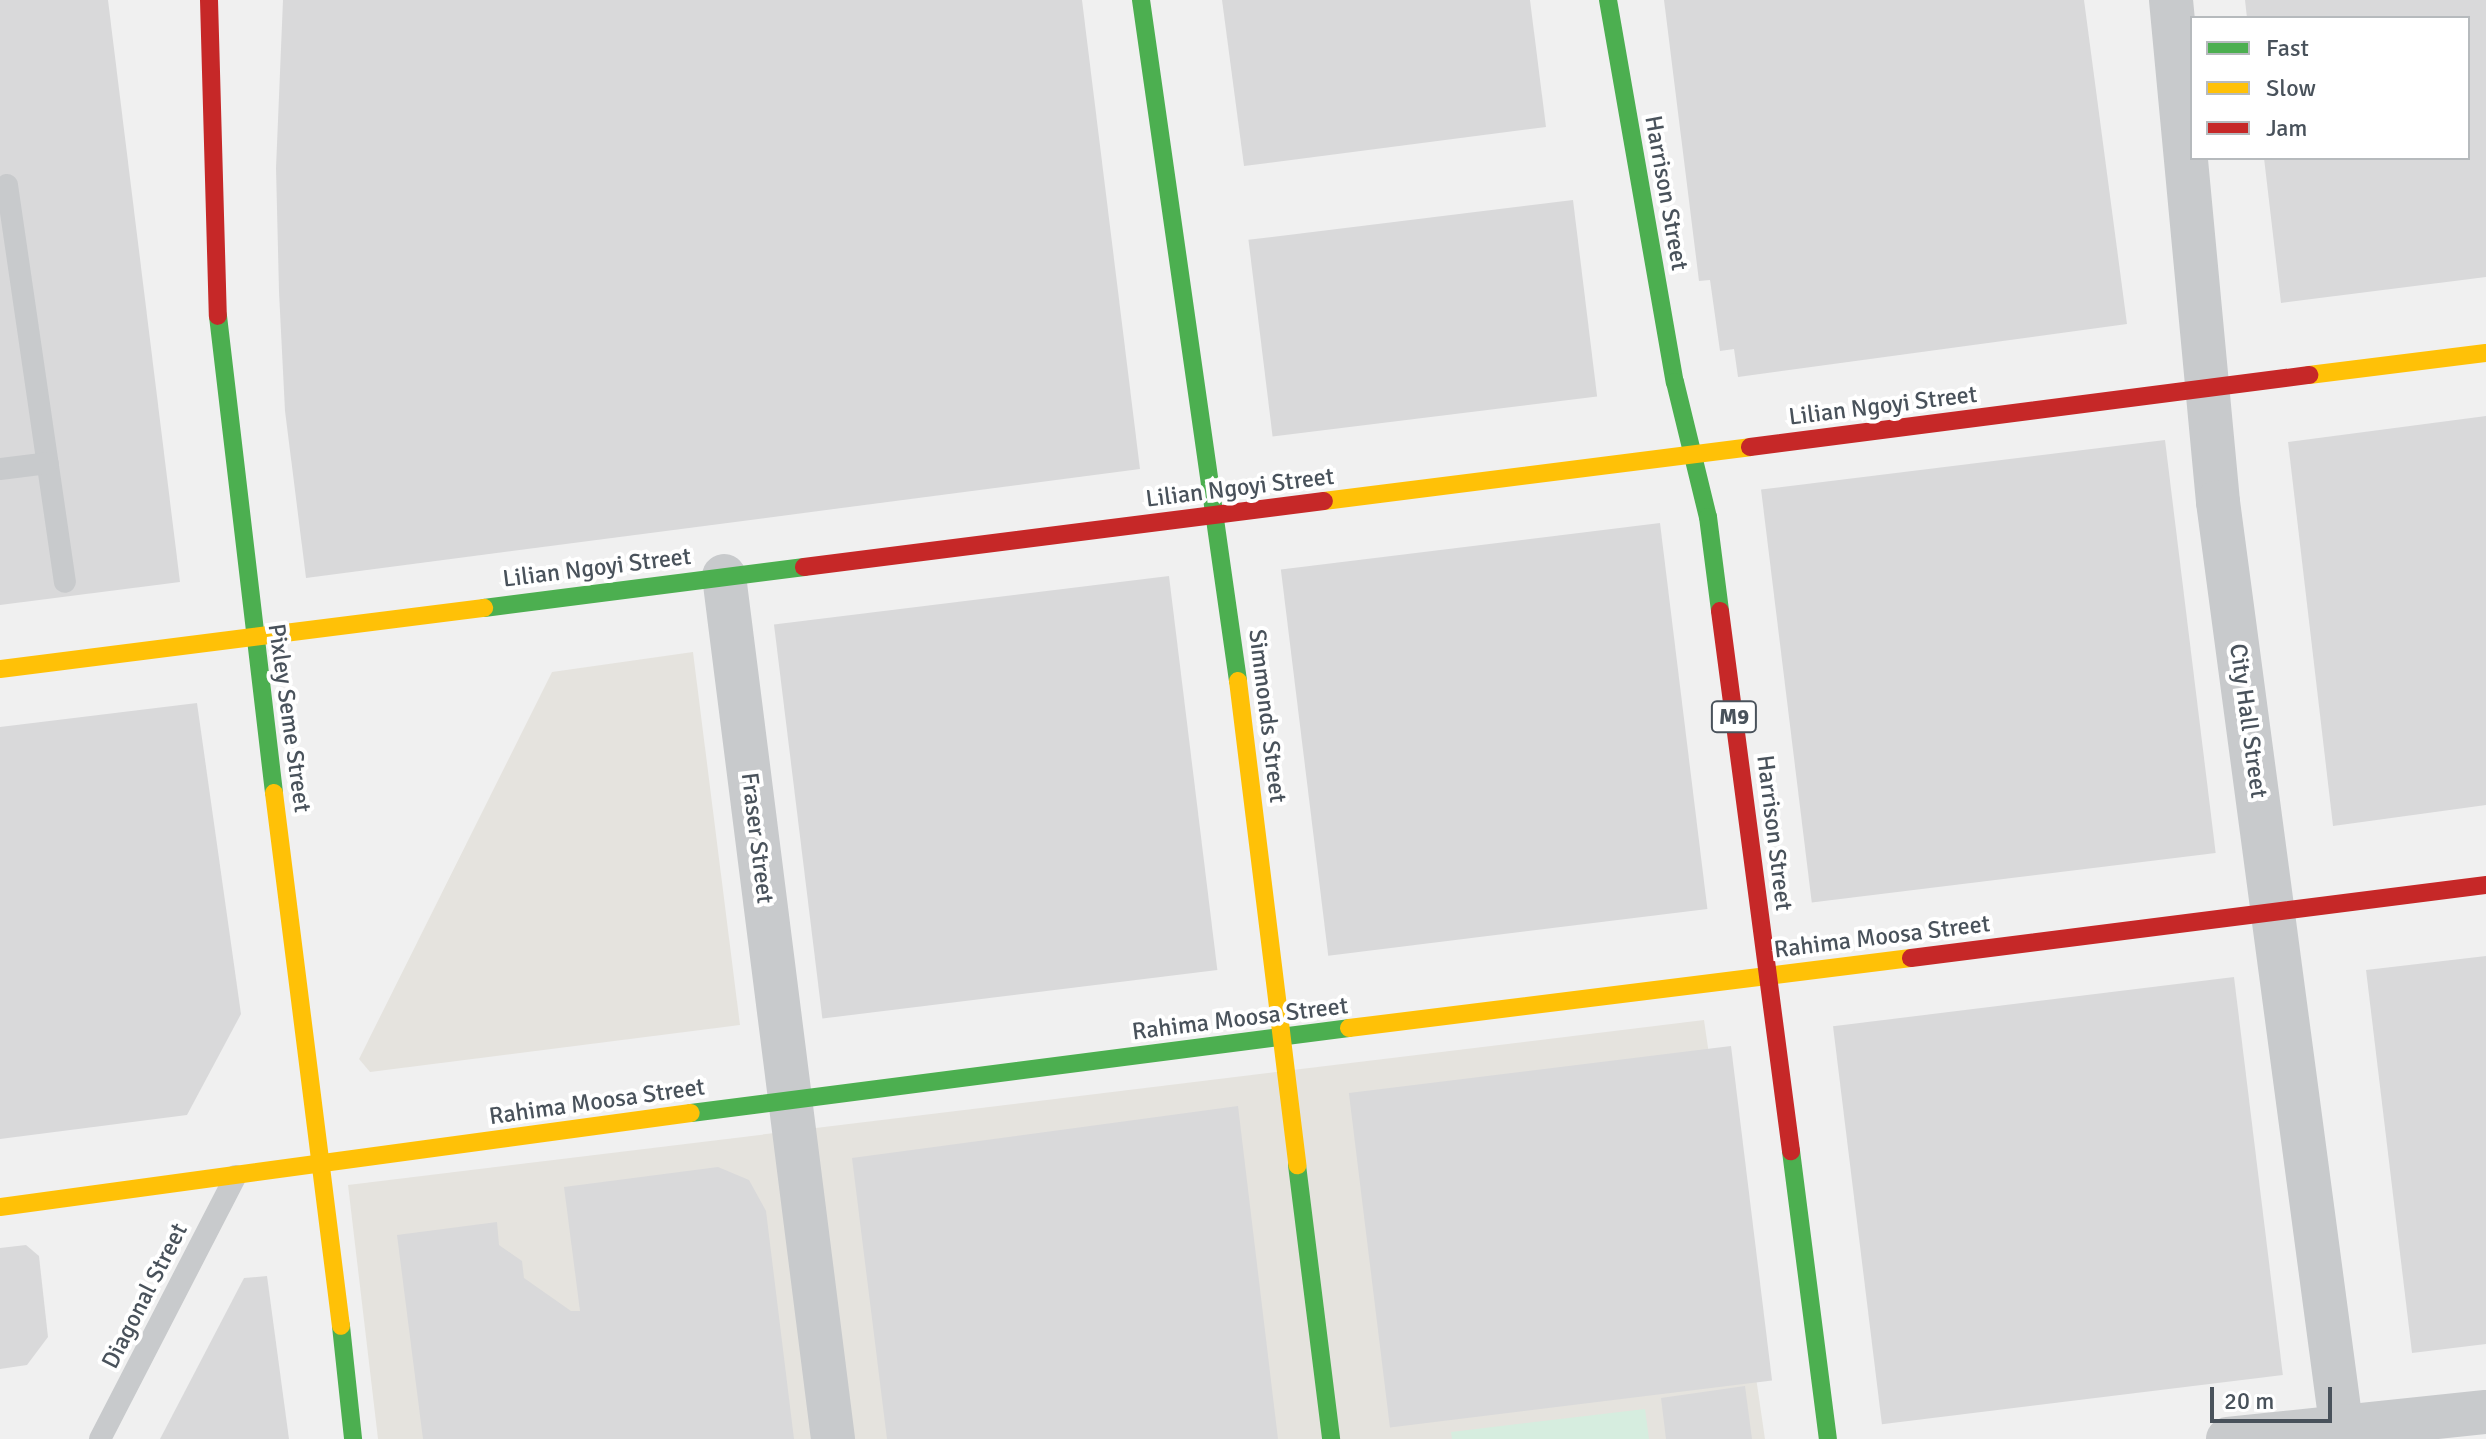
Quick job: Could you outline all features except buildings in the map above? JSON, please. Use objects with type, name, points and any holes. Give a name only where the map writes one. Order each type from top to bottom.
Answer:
[{"type":"street","name":"Pixley Seme Street","points":[[209,0],[214,278],[253,637],[325,1164],[353,1439]]},
{"type":"street","name":"Simmonds Street","points":[[1141,0],[1217,514],[1331,1439]]},
{"type":"street","name":"Harrison Street","points":[[1608,0],[1675,382],[1708,517],[1828,1439]]},
{"type":"street","name":"City Hall Street","points":[[2171,0],[2205,389],[2342,1432]]},
{"type":"street","name":"Lilian Ngoyi Street","points":[[0,669],[2486,353]]},
{"type":"street","name":"Fraser Street","points":[[724,576],[833,1439]]},
{"type":"street","name":"Rahima Moosa Street","points":[[0,1207],[790,1099],[2486,885]]},
{"type":"street","points":[[2228,1439],[2342,1432],[2486,1412]]},
{"type":"lane","points":[[7,185],[65,582]]},
{"type":"lane","points":[[0,469],[48,463]]},
{"type":"lane","name":"Diagonal Street","points":[[100,1439],[236,1176]]},
{"type":"shaded area","points":[[693,652],[740,1025],[370,1072],[359,1059],[552,672]]},
{"type":"shaded area","points":[[1704,1020],[1765,1439],[378,1439],[348,1185]]},
{"type":"green space","points":[[1645,1409],[1649,1439],[1452,1439],[1451,1432]]},
{"type":"traffic: fast","points":[[1141,0],[1238,681]]},
{"type":"traffic: fast","points":[[1608,0],[1675,382],[1708,517],[1720,611]]},
{"type":"traffic: fast","points":[[218,316],[274,793]]},
{"type":"traffic: fast","points":[[484,608],[804,567]]},
{"type":"traffic: fast","points":[[691,1113],[1349,1028]]},
{"type":"traffic: fast","points":[[1791,1151],[1828,1439]]},
{"type":"traffic: fast","points":[[1297,1165],[1331,1439]]},
{"type":"traffic: fast","points":[[341,1326],[353,1439]]},
{"type":"traffic: slow","points":[[2309,375],[2486,353]]},
{"type":"traffic: slow","points":[[1324,501],[1750,447]]},
{"type":"traffic: slow","points":[[0,669],[484,608]]},
{"type":"traffic: slow","points":[[1238,681],[1297,1165]]},
{"type":"traffic: slow","points":[[274,793],[341,1326]]},
{"type":"traffic: slow","points":[[1349,1028],[1911,958]]},
{"type":"traffic: slow","points":[[0,1207],[691,1113]]},
{"type":"traffic: jam","points":[[209,0],[218,316]]},
{"type":"traffic: jam","points":[[1750,447],[2309,375]]},
{"type":"traffic: jam","points":[[804,567],[1324,501]]},
{"type":"traffic: jam","points":[[1720,611],[1791,1151]]},
{"type":"traffic: jam","points":[[1911,958],[2486,885]]}]
